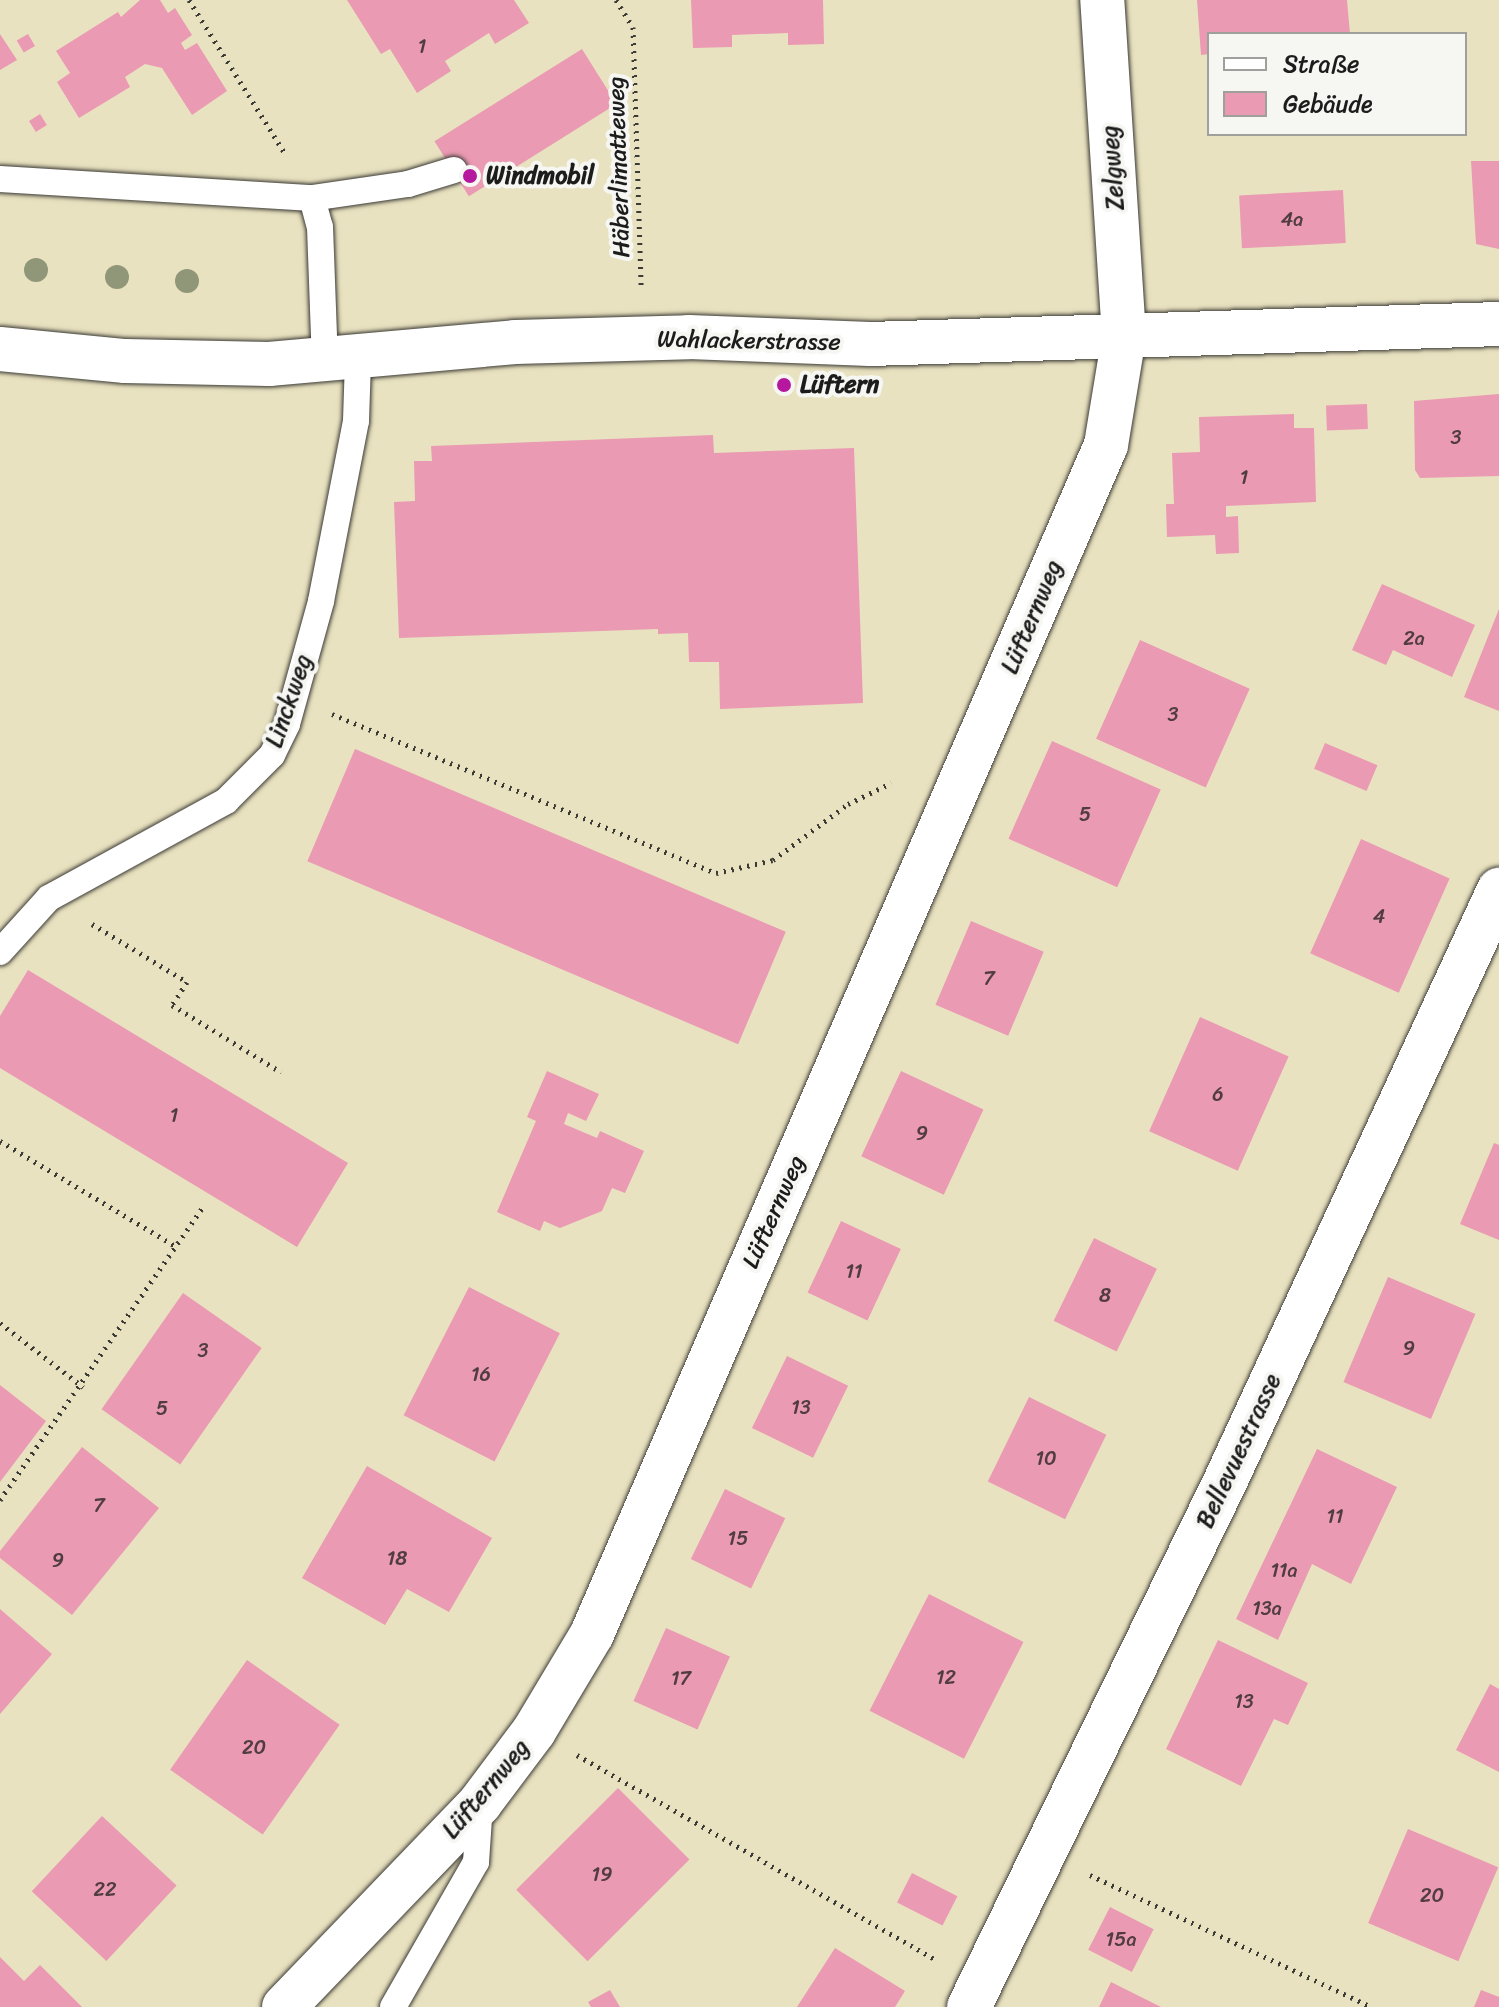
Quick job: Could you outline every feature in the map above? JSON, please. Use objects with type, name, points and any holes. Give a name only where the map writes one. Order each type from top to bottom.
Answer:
[{"type":"street","name":"Zelgweg","points":[[1102,0],[1124,336]]},
{"type":"street","name":"Wahlackerstrasse","points":[[0,349],[125,361],[341,360],[472,345],[642,338],[870,344],[1499,324]]},
{"type":"street","name":"Lüfternweg","points":[[284,2007],[480,1803],[534,1731],[592,1634],[1106,445],[1124,336]]},
{"type":"street","name":"Bellevuestrasse","points":[[974,1996],[1224,1484],[1499,890]]},
{"type":"lane","points":[[0,179],[312,198],[408,184],[454,170]]},
{"type":"lane","name":"Linckweg","points":[[0,952],[49,898],[226,801],[272,755],[294,698],[321,601],[353,436],[320,227],[312,198]]},
{"type":"lane","points":[[393,2007],[476,1862],[480,1803]]},
{"type":"path","points":[[189,0],[312,198]]},
{"type":"path","name":"Häberlimatteweg","points":[[616,0],[633,27],[642,338]]},
{"type":"path","points":[[294,698],[716,873],[773,860],[848,804],[891,783]]},
{"type":"path","points":[[49,898],[187,982],[172,1005],[281,1072]]},
{"type":"path","points":[[0,1141],[177,1247]]},
{"type":"path","points":[[0,1500],[83,1387],[203,1207]]},
{"type":"path","points":[[0,1323],[83,1387]]},
{"type":"path","points":[[534,1731],[974,1996]]},
{"type":"path","points":[[1045,1854],[1372,2007]]},
{"type":"building","points":[[140,0],[160,0],[168,13],[175,8],[192,35],[181,43],[185,50],[197,43],[227,91],[192,115],[162,68],[145,64],[125,77],[130,87],[79,118],[57,82],[70,73],[56,51],[118,12],[121,17]]},
{"type":"building","points":[[347,0],[514,0],[529,23],[495,44],[489,33],[445,61],[451,71],[417,93],[390,49],[381,54]]},
{"type":"building","points":[[691,0],[823,0],[824,44],[788,45],[788,33],[732,35],[732,47],[693,48]]},
{"type":"building","points":[[1197,0],[1347,0],[1350,32],[1207,32],[1207,54],[1201,55]]},
{"type":"building","points":[[0,34],[17,60],[0,70]]},
{"type":"building","points":[[28,34],[35,46],[24,53],[17,40]]},
{"type":"building","points":[[582,49],[616,104],[469,196],[434,141]]},
{"type":"building","points":[[40,114],[47,125],[36,132],[29,121]]},
{"type":"building","points":[[1471,161],[1499,161],[1499,249],[1476,244]]},
{"type":"building","points":[[1343,190],[1346,243],[1242,248],[1239,195]]},
{"type":"building","points":[[1499,394],[1499,476],[1420,478],[1415,470],[1414,401]]},
{"type":"building","points":[[1367,404],[1368,429],[1327,430],[1326,405]]},
{"type":"building","points":[[1294,414],[1294,428],[1314,428],[1316,502],[1226,506],[1226,517],[1238,516],[1239,553],[1216,554],[1215,535],[1167,537],[1166,504],[1174,504],[1172,453],[1200,452],[1199,417]]},
{"type":"building","points":[[713,435],[714,453],[854,448],[863,703],[720,709],[719,662],[689,662],[688,633],[658,634],[658,629],[399,638],[394,502],[415,501],[414,461],[432,461],[431,446]]},
{"type":"building","points":[[1382,584],[1475,625],[1452,677],[1393,650],[1386,665],[1352,650]]},
{"type":"building","points":[[1499,609],[1499,711],[1464,697]]},
{"type":"building","points":[[1140,640],[1250,689],[1206,787],[1096,739]]},
{"type":"building","points":[[1052,741],[1161,789],[1117,887],[1008,839]]},
{"type":"building","points":[[1325,743],[1377,765],[1367,791],[1314,769]]},
{"type":"building","points":[[355,749],[786,932],[738,1044],[307,861]]},
{"type":"building","points":[[1361,839],[1450,878],[1399,993],[1310,953]]},
{"type":"building","points":[[971,921],[1044,952],[1008,1036],[935,1005]]},
{"type":"building","points":[[28,970],[348,1163],[297,1247],[0,1068],[0,1016]]},
{"type":"building","points":[[1200,1017],[1289,1056],[1238,1171],[1149,1131]]},
{"type":"building","points":[[547,1071],[599,1094],[586,1121],[568,1113],[564,1124],[597,1138],[600,1131],[644,1151],[625,1193],[612,1188],[602,1211],[560,1228],[544,1221],[540,1231],[497,1212],[536,1121],[527,1117]]},
{"type":"building","points":[[901,1071],[983,1109],[944,1195],[861,1156]]},
{"type":"building","points":[[1494,1143],[1499,1145],[1499,1240],[1460,1224]]},
{"type":"building","points":[[841,1221],[901,1249],[867,1320],[808,1293]]},
{"type":"building","points":[[1094,1238],[1157,1269],[1117,1351],[1054,1321]]},
{"type":"building","points":[[1388,1277],[1475,1314],[1431,1419],[1343,1382]]},
{"type":"building","points":[[469,1287],[560,1333],[495,1462],[404,1415]]},
{"type":"building","points":[[183,1293],[262,1348],[180,1464],[102,1409]]},
{"type":"building","points":[[787,1356],[848,1386],[813,1458],[752,1428]]},
{"type":"building","points":[[0,1385],[46,1421],[0,1482]]},
{"type":"building","points":[[1029,1397],[1106,1435],[1065,1519],[988,1481]]},
{"type":"building","points":[[82,1447],[159,1508],[72,1615],[0,1558],[0,1551]]},
{"type":"building","points":[[1317,1449],[1397,1487],[1351,1584],[1312,1564],[1278,1640],[1236,1619]]},
{"type":"building","points":[[367,1466],[492,1538],[449,1612],[407,1589],[385,1625],[302,1578]]},
{"type":"building","points":[[725,1489],[785,1518],[751,1588],[691,1559]]},
{"type":"building","points":[[929,1594],[1023,1642],[964,1759],[870,1711]]},
{"type":"building","points":[[0,1609],[52,1654],[0,1714]]},
{"type":"building","points":[[666,1628],[730,1656],[697,1730],[633,1701]]},
{"type":"building","points":[[1218,1640],[1308,1683],[1288,1725],[1274,1719],[1241,1786],[1166,1749]]},
{"type":"building","points":[[247,1660],[340,1725],[263,1835],[170,1770]]},
{"type":"building","points":[[1490,1684],[1499,1689],[1499,1772],[1456,1750]]},
{"type":"building","points":[[618,1788],[689,1859],[588,1961],[516,1890]]},
{"type":"building","points":[[102,1816],[177,1886],[106,1961],[32,1891]]},
{"type":"building","points":[[1408,1829],[1498,1867],[1458,1961],[1368,1923]]},
{"type":"building","points":[[912,1873],[957,1896],[942,1926],[897,1902]]},
{"type":"building","points":[[1110,1907],[1154,1929],[1132,1972],[1088,1950]]},
{"type":"building","points":[[835,1948],[905,1991],[895,2007],[797,2007]]},
{"type":"building","points":[[0,1957],[24,1981],[40,1965],[82,2007],[0,2007]]},
{"type":"building","points":[[1111,1982],[1161,2007],[1099,2007]]},
{"type":"building","points":[[610,1990],[620,2007],[591,2007],[588,2002]]},
{"type":"building","points":[[1481,1990],[1499,1997],[1499,2007],[1474,2007]]},
{"type":"place","name":"Windmobil","points":[[470,176]]},
{"type":"place","name":"Lüftern","points":[[784,385]]}]
